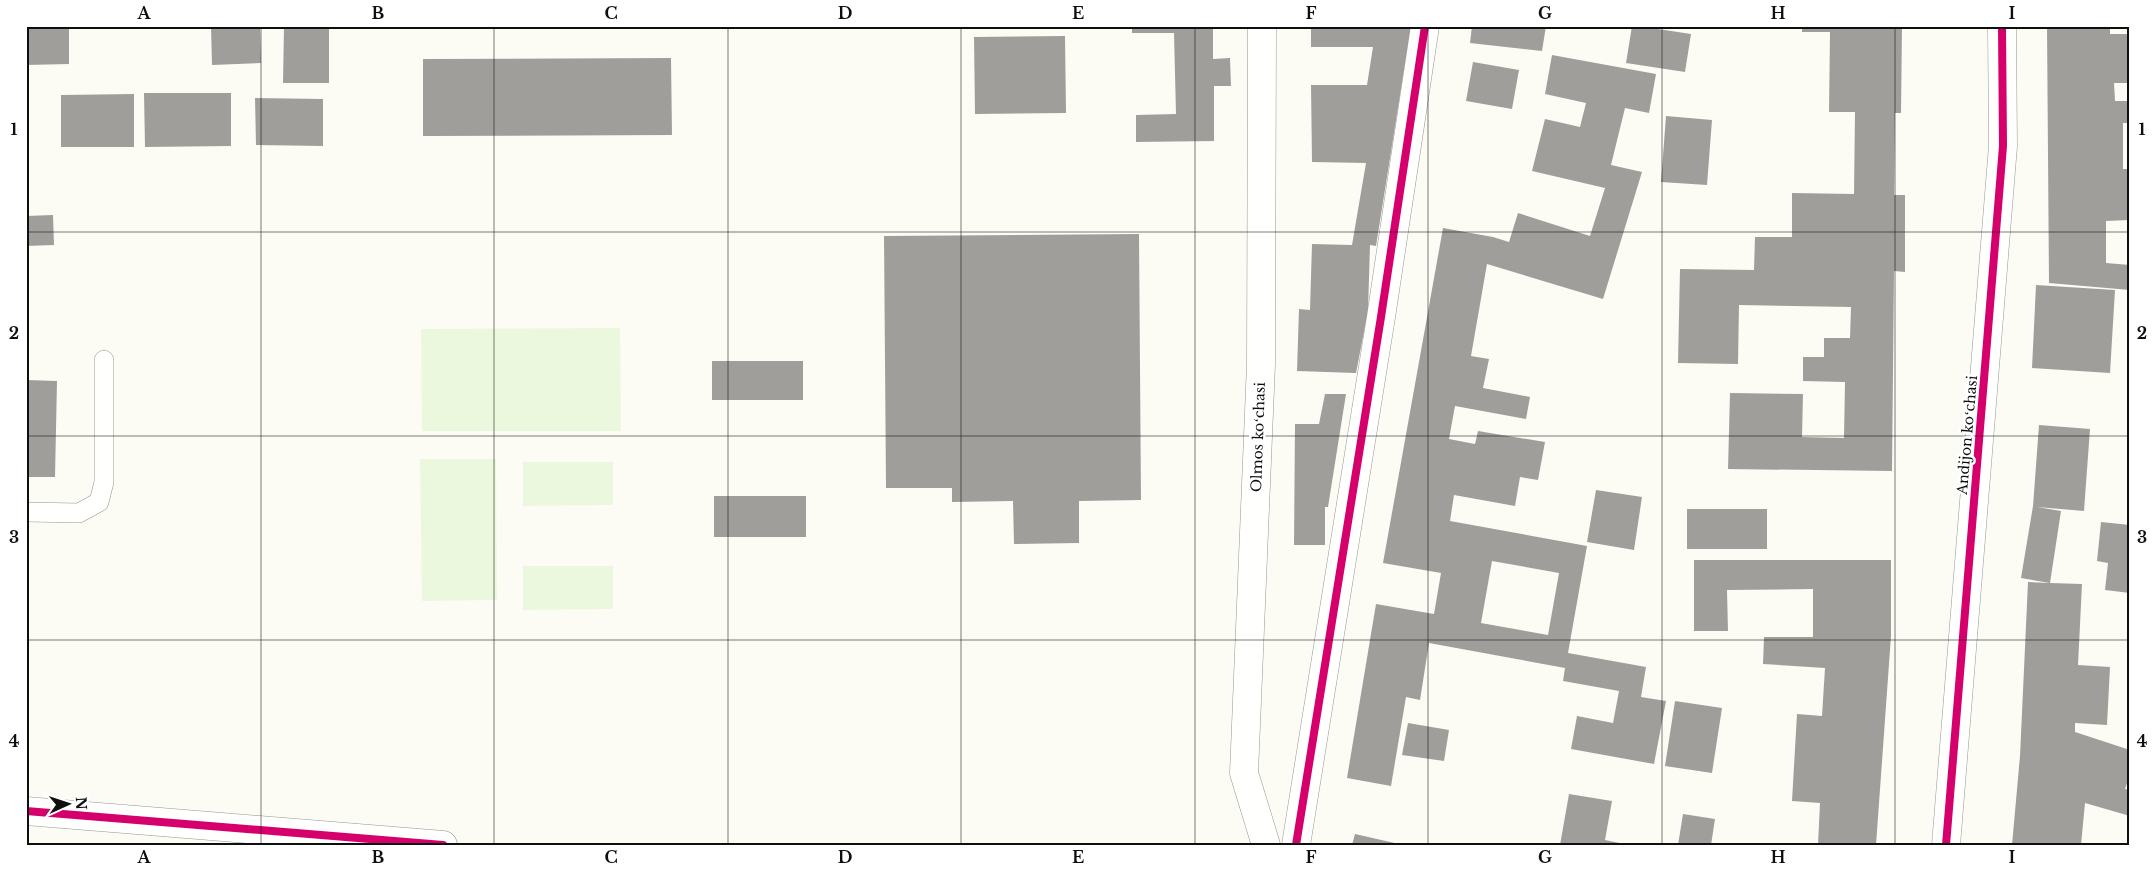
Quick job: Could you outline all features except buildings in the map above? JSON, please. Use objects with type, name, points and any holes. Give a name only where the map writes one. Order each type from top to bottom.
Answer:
[{"type":"street","name":"Olmos koʻchasi","points":[[1262,26],[1261,364],[1244,773],[1266,845]]},
{"type":"street","points":[[1296,845],[1381,317],[1425,26]]},
{"type":"street","name":"Andijon koʻchasi","points":[[1946,845],[2003,146],[2002,26]]},
{"type":"street","points":[[26,811],[443,845]]},
{"type":"lane","points":[[26,512],[79,513],[99,502],[104,482],[104,360]]},
{"type":"green space","points":[[620,328],[621,431],[422,431],[421,329]]},
{"type":"green space","points":[[420,459],[496,459],[497,600],[422,601]]},
{"type":"green space","points":[[523,462],[613,462],[613,505],[523,506]]},
{"type":"green space","points":[[523,566],[613,566],[613,609],[523,610]]},
{"type":"cycle path","points":[[1296,845],[1381,317],[1425,26]]},
{"type":"cycle path","points":[[1946,845],[2003,146],[2002,26]]},
{"type":"cycle path","points":[[26,811],[443,845]]}]
